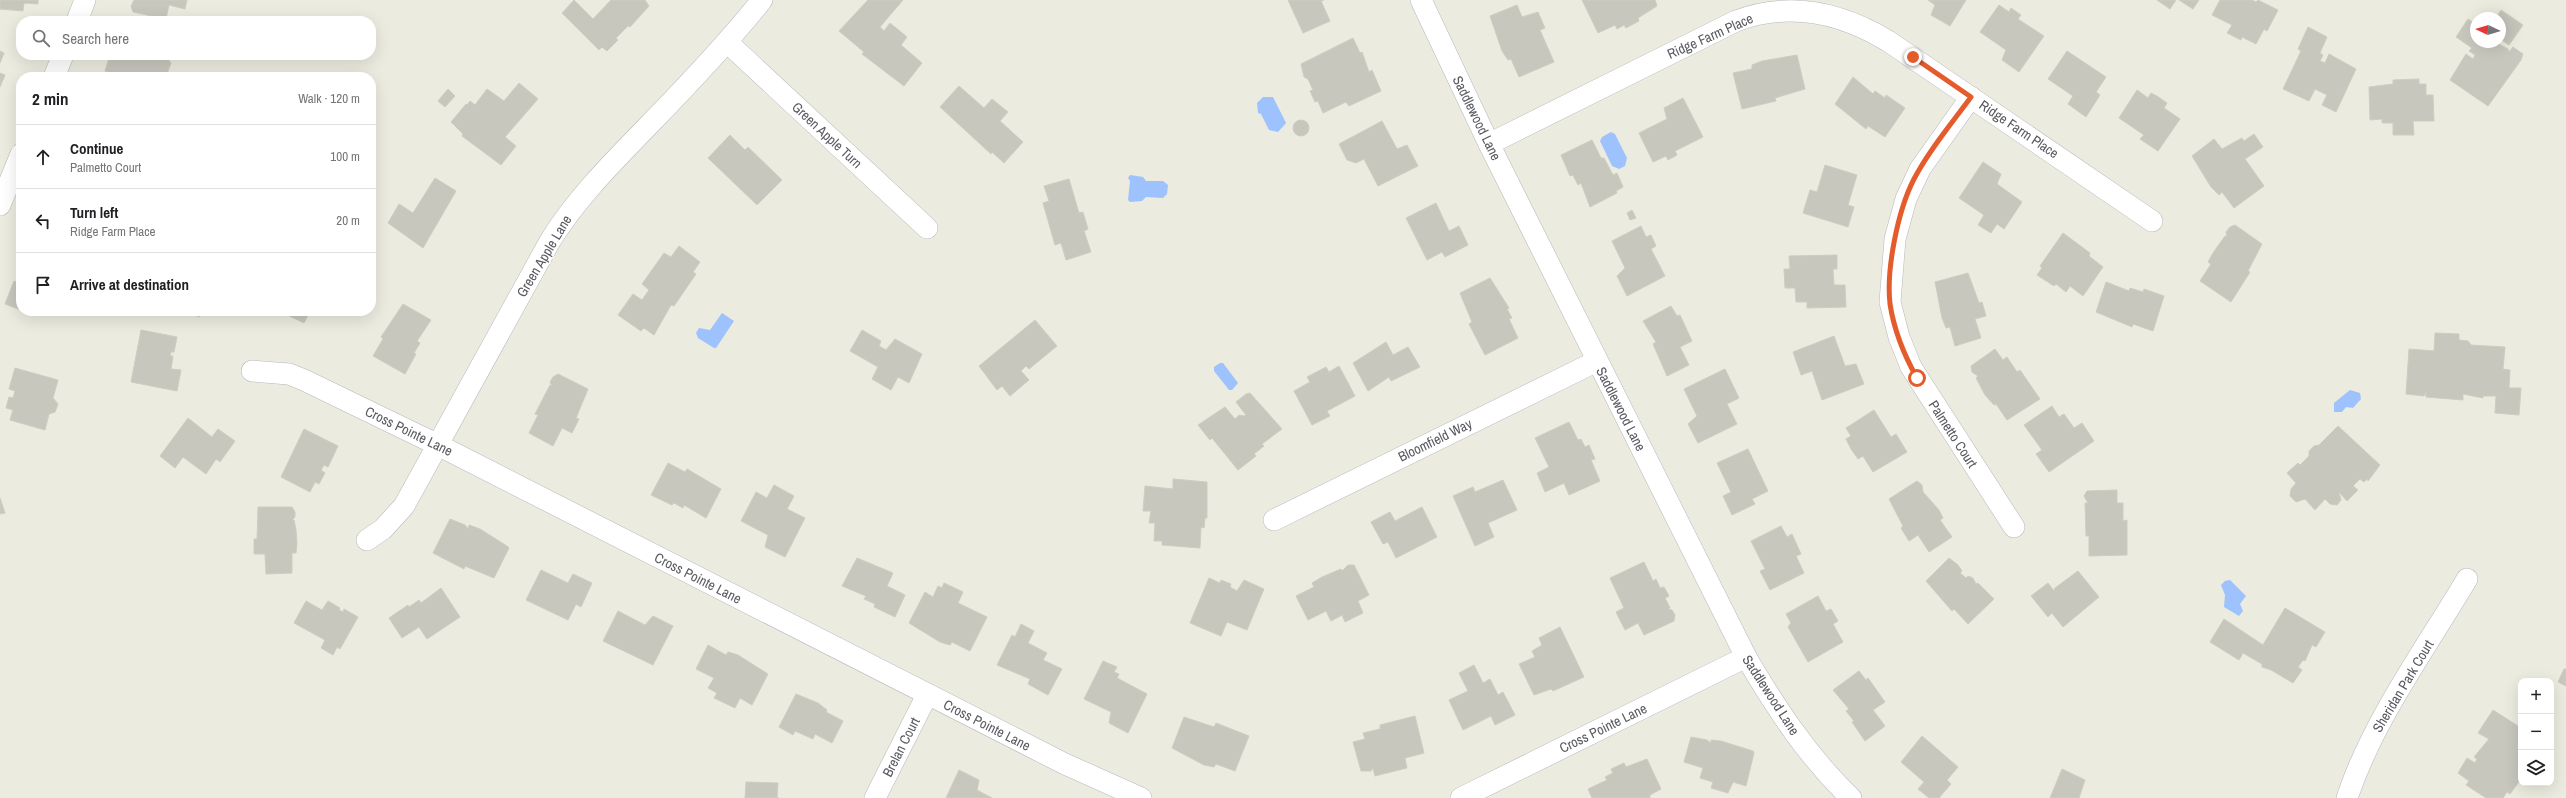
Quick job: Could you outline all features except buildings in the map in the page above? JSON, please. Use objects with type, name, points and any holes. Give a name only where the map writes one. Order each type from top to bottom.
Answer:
[{"type":"street","points":[[79,16],[85,0]]},
{"type":"street","name":"Green Apple Lane","points":[[367,540],[383,529],[404,506],[562,223],[596,180],[727,42],[762,0]]},
{"type":"street","name":"Saddlewood Lane","points":[[1421,0],[1489,144],[1746,657],[1788,726],[1828,775],[1851,798]]},
{"type":"street","name":"Ridge Farm Place","points":[[1489,144],[1723,27],[1748,17],[1776,11],[1806,10],[1854,23],[1888,41],[2152,220]]},
{"type":"street","name":"Green Apple Turn","points":[[727,42],[927,228]]},
{"type":"street","points":[[56,72],[61,60]]},
{"type":"street","name":"Palmetto Court","points":[[1971,97],[1920,169],[1906,199],[1895,239],[1890,302],[1899,337],[1911,367],[2014,526]]},
{"type":"street","points":[[0,204],[16,166]]},
{"type":"street","name":"Bloomfield Way","points":[[1274,520],[1597,361]]},
{"type":"street","name":"Cross Pointe Lane","points":[[252,371],[296,376],[438,445],[927,695],[1103,783],[1141,798]]},
{"type":"street","name":"Sheridan Park Court","points":[[2347,798],[2353,779],[2377,729],[2467,579]]},
{"type":"street","name":"Cross Pointe Lane","points":[[1461,798],[1746,657]]},
{"type":"street","name":"Brelan Court","points":[[875,798],[927,695]]},
{"type":"water","points":[[1263,97],[1273,97],[1286,123],[1278,132],[1269,130],[1261,114],[1258,113],[1257,103]]},
{"type":"water","points":[[1611,132],[1615,134],[1627,158],[1625,166],[1619,169],[1612,166],[1600,141],[1602,137]]},
{"type":"water","points":[[1130,175],[1143,177],[1146,181],[1163,181],[1168,185],[1167,194],[1163,198],[1146,197],[1142,201],[1130,202],[1128,200],[1130,181],[1128,178]]},
{"type":"water","points":[[722,313],[734,321],[716,348],[714,348],[698,338],[696,333],[699,328],[710,330]]},
{"type":"water","points":[[1220,363],[1223,363],[1238,383],[1232,390],[1229,390],[1214,371],[1214,367]]},
{"type":"water","points":[[2350,390],[2360,393],[2361,399],[2353,408],[2346,407],[2342,412],[2334,412],[2334,403]]},
{"type":"water","points":[[2230,580],[2246,596],[2240,604],[2243,611],[2239,616],[2224,607],[2225,595],[2221,585],[2225,581]]},
{"type":"route","points":[[1913,57],[1971,97],[1920,169],[1910,187],[1901,212],[1895,239],[1890,302],[1894,323],[1902,347],[1917,378]]}]
